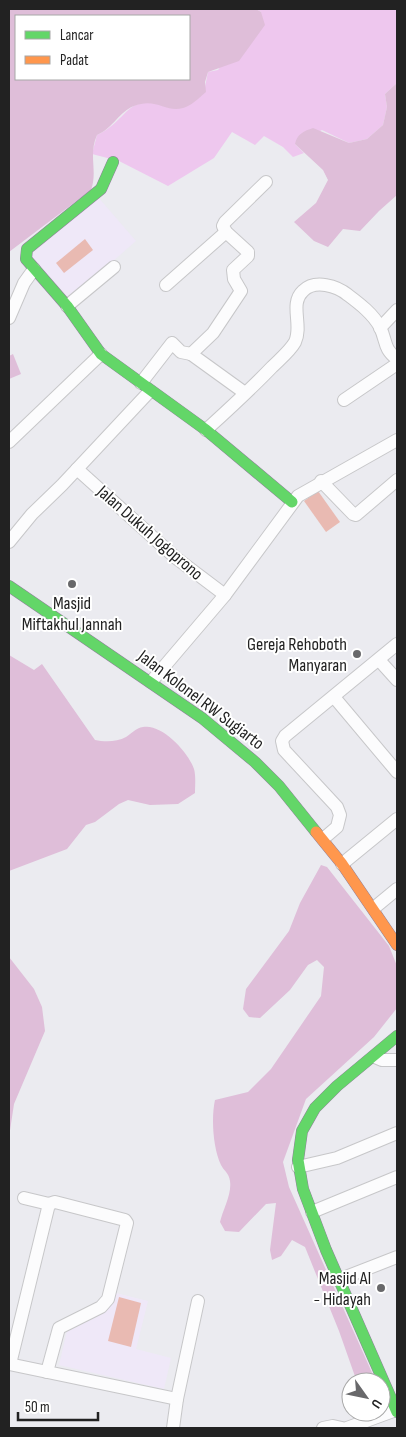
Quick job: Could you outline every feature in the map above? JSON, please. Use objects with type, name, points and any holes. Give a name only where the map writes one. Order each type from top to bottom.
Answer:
[{"type":"main road","points":[[113,162],[102,190],[27,249],[26,259],[67,306],[101,354],[206,430],[292,502]]},
{"type":"main road","name":"Jalan Kolonel RW Sugiarto","points":[[9,586],[202,718],[255,762],[279,786],[323,839],[374,908],[397,945]]},
{"type":"main road","points":[[397,1036],[333,1090],[311,1113],[300,1138],[298,1167],[312,1212],[338,1280],[397,1411]]},
{"type":"street","points":[[191,354],[213,333],[241,291],[234,279],[233,270],[248,256],[248,252],[226,232],[224,222],[266,182]]},
{"type":"street","points":[[166,285],[226,232]]},
{"type":"street","points":[[67,306],[114,267]]},
{"type":"street","points":[[9,318],[24,283],[34,269]]},
{"type":"street","points":[[206,430],[245,394],[294,343],[297,331],[296,303],[305,289],[315,285],[326,285],[346,293],[372,316],[380,328],[388,352],[397,360]]},
{"type":"street","points":[[380,328],[397,310]]},
{"type":"street","points":[[9,542],[32,514],[77,469],[146,387],[172,343],[181,352],[191,354],[245,394]]},
{"type":"street","points":[[9,442],[101,354]]},
{"type":"street","points":[[344,400],[397,364]]},
{"type":"street","points":[[151,682],[225,595],[292,502],[321,481],[397,440]]},
{"type":"street","name":"Jalan Dukuh Jogoprono","points":[[77,469],[176,558],[225,595]]},
{"type":"street","points":[[321,481],[356,515],[397,480]]},
{"type":"street","points":[[323,839],[336,827],[340,815],[337,807],[284,750],[282,741],[285,736],[397,644]]},
{"type":"street","points":[[379,660],[397,680]]},
{"type":"street","points":[[334,697],[397,772]]},
{"type":"street","points":[[342,864],[397,819]]},
{"type":"street","points":[[374,908],[397,889]]},
{"type":"street","points":[[374,1057],[382,1060],[397,1060]]},
{"type":"street","points":[[352,1152],[357,1143],[397,1126]]},
{"type":"street","points":[[298,1167],[352,1152],[397,1133]]},
{"type":"street","points":[[312,1212],[397,1177]]},
{"type":"street","points":[[24,1198],[49,1204],[55,1202],[122,1219],[127,1223],[108,1299],[101,1306],[59,1328],[47,1372]]},
{"type":"street","points":[[49,1204],[10,1364],[177,1399]]},
{"type":"street","points":[[338,1280],[394,1262]]},
{"type":"street","points":[[174,1428],[177,1399],[198,1302]]},
{"type":"street","points":[[347,1428],[397,1411]]},
{"type":"street","points":[[323,1428],[333,1426],[342,1428]]},
{"type":"shaded area","points":[[9,9],[256,9],[261,12],[265,25],[239,61],[208,72],[205,82],[206,92],[195,102],[177,109],[149,103],[134,106],[129,108],[108,128],[97,135],[93,149],[94,176],[91,190],[9,252]]},
{"type":"shaded area","points":[[256,9],[397,9],[397,83],[385,94],[387,107],[383,125],[367,139],[349,143],[322,130],[295,144],[304,153],[293,157],[283,147],[264,136],[255,145],[232,132],[214,158],[168,186],[119,161],[92,154],[97,135],[108,129],[136,105],[144,103],[170,108],[205,87],[208,72],[218,70],[261,12]]},
{"type":"shaded area","points":[[397,83],[397,195],[360,231],[343,229],[328,247],[314,241],[294,222],[316,203],[328,180],[323,170],[295,144],[297,138],[313,128],[349,143],[367,139],[383,125],[387,107],[385,94]]},
{"type":"shaded area","points":[[98,197],[136,241],[70,299],[31,255]]},
{"type":"shaded area","points":[[85,239],[93,250],[64,273],[56,263]]},
{"type":"shaded area","points":[[13,354],[21,374],[9,379],[9,356]]},
{"type":"shaded area","points":[[318,491],[340,522],[326,532],[304,501]]},
{"type":"shaded area","points":[[9,655],[34,670],[42,664],[95,740],[119,740],[143,727],[150,727],[166,734],[174,740],[191,762],[195,775],[195,793],[178,804],[150,805],[128,800],[119,804],[95,822],[86,825],[67,849],[9,871]]},
{"type":"shaded area","points":[[321,865],[327,867],[389,946],[397,966],[397,1008],[374,1037],[306,1099],[283,1162],[289,1187],[372,1372],[353,1372],[305,1247],[292,1240],[281,1256],[272,1260],[270,1250],[276,1203],[266,1204],[239,1232],[225,1231],[220,1222],[229,1196],[230,1181],[218,1158],[215,1142],[213,1115],[215,1100],[248,1092],[271,1069],[321,996],[324,967],[317,960],[308,965],[290,990],[260,1018],[249,1017],[243,1009],[246,989],[289,931],[300,903]]},
{"type":"shaded area","points":[[9,957],[34,989],[42,1007],[45,1031],[14,1104],[9,1137]]},
{"type":"shaded area","points":[[116,1293],[148,1301],[136,1349],[171,1358],[164,1389],[59,1365],[67,1331],[92,1319],[106,1309]]},
{"type":"shaded area","points":[[119,1297],[141,1303],[131,1347],[108,1341]]},
{"type":"traffic: fast","points":[[113,162],[101,189],[27,249],[26,259],[67,306],[101,354],[206,430],[292,502]]},
{"type":"traffic: fast","points":[[9,586],[202,718],[255,762],[279,786],[316,832]]},
{"type":"traffic: fast","points":[[397,1036],[337,1086],[315,1108],[302,1131],[298,1160],[303,1189],[326,1250],[397,1412]]},
{"type":"traffic: slow","points":[[316,832],[342,864],[397,945]]},
{"type":"place","name":"Masjid Miftakhul Jannah","points":[[72,584]]},
{"type":"place","name":"Gereja Rehoboth Manyaran","points":[[357,654]]},
{"type":"place","name":"Masjid Al - Hidayah","points":[[381,1288]]}]
